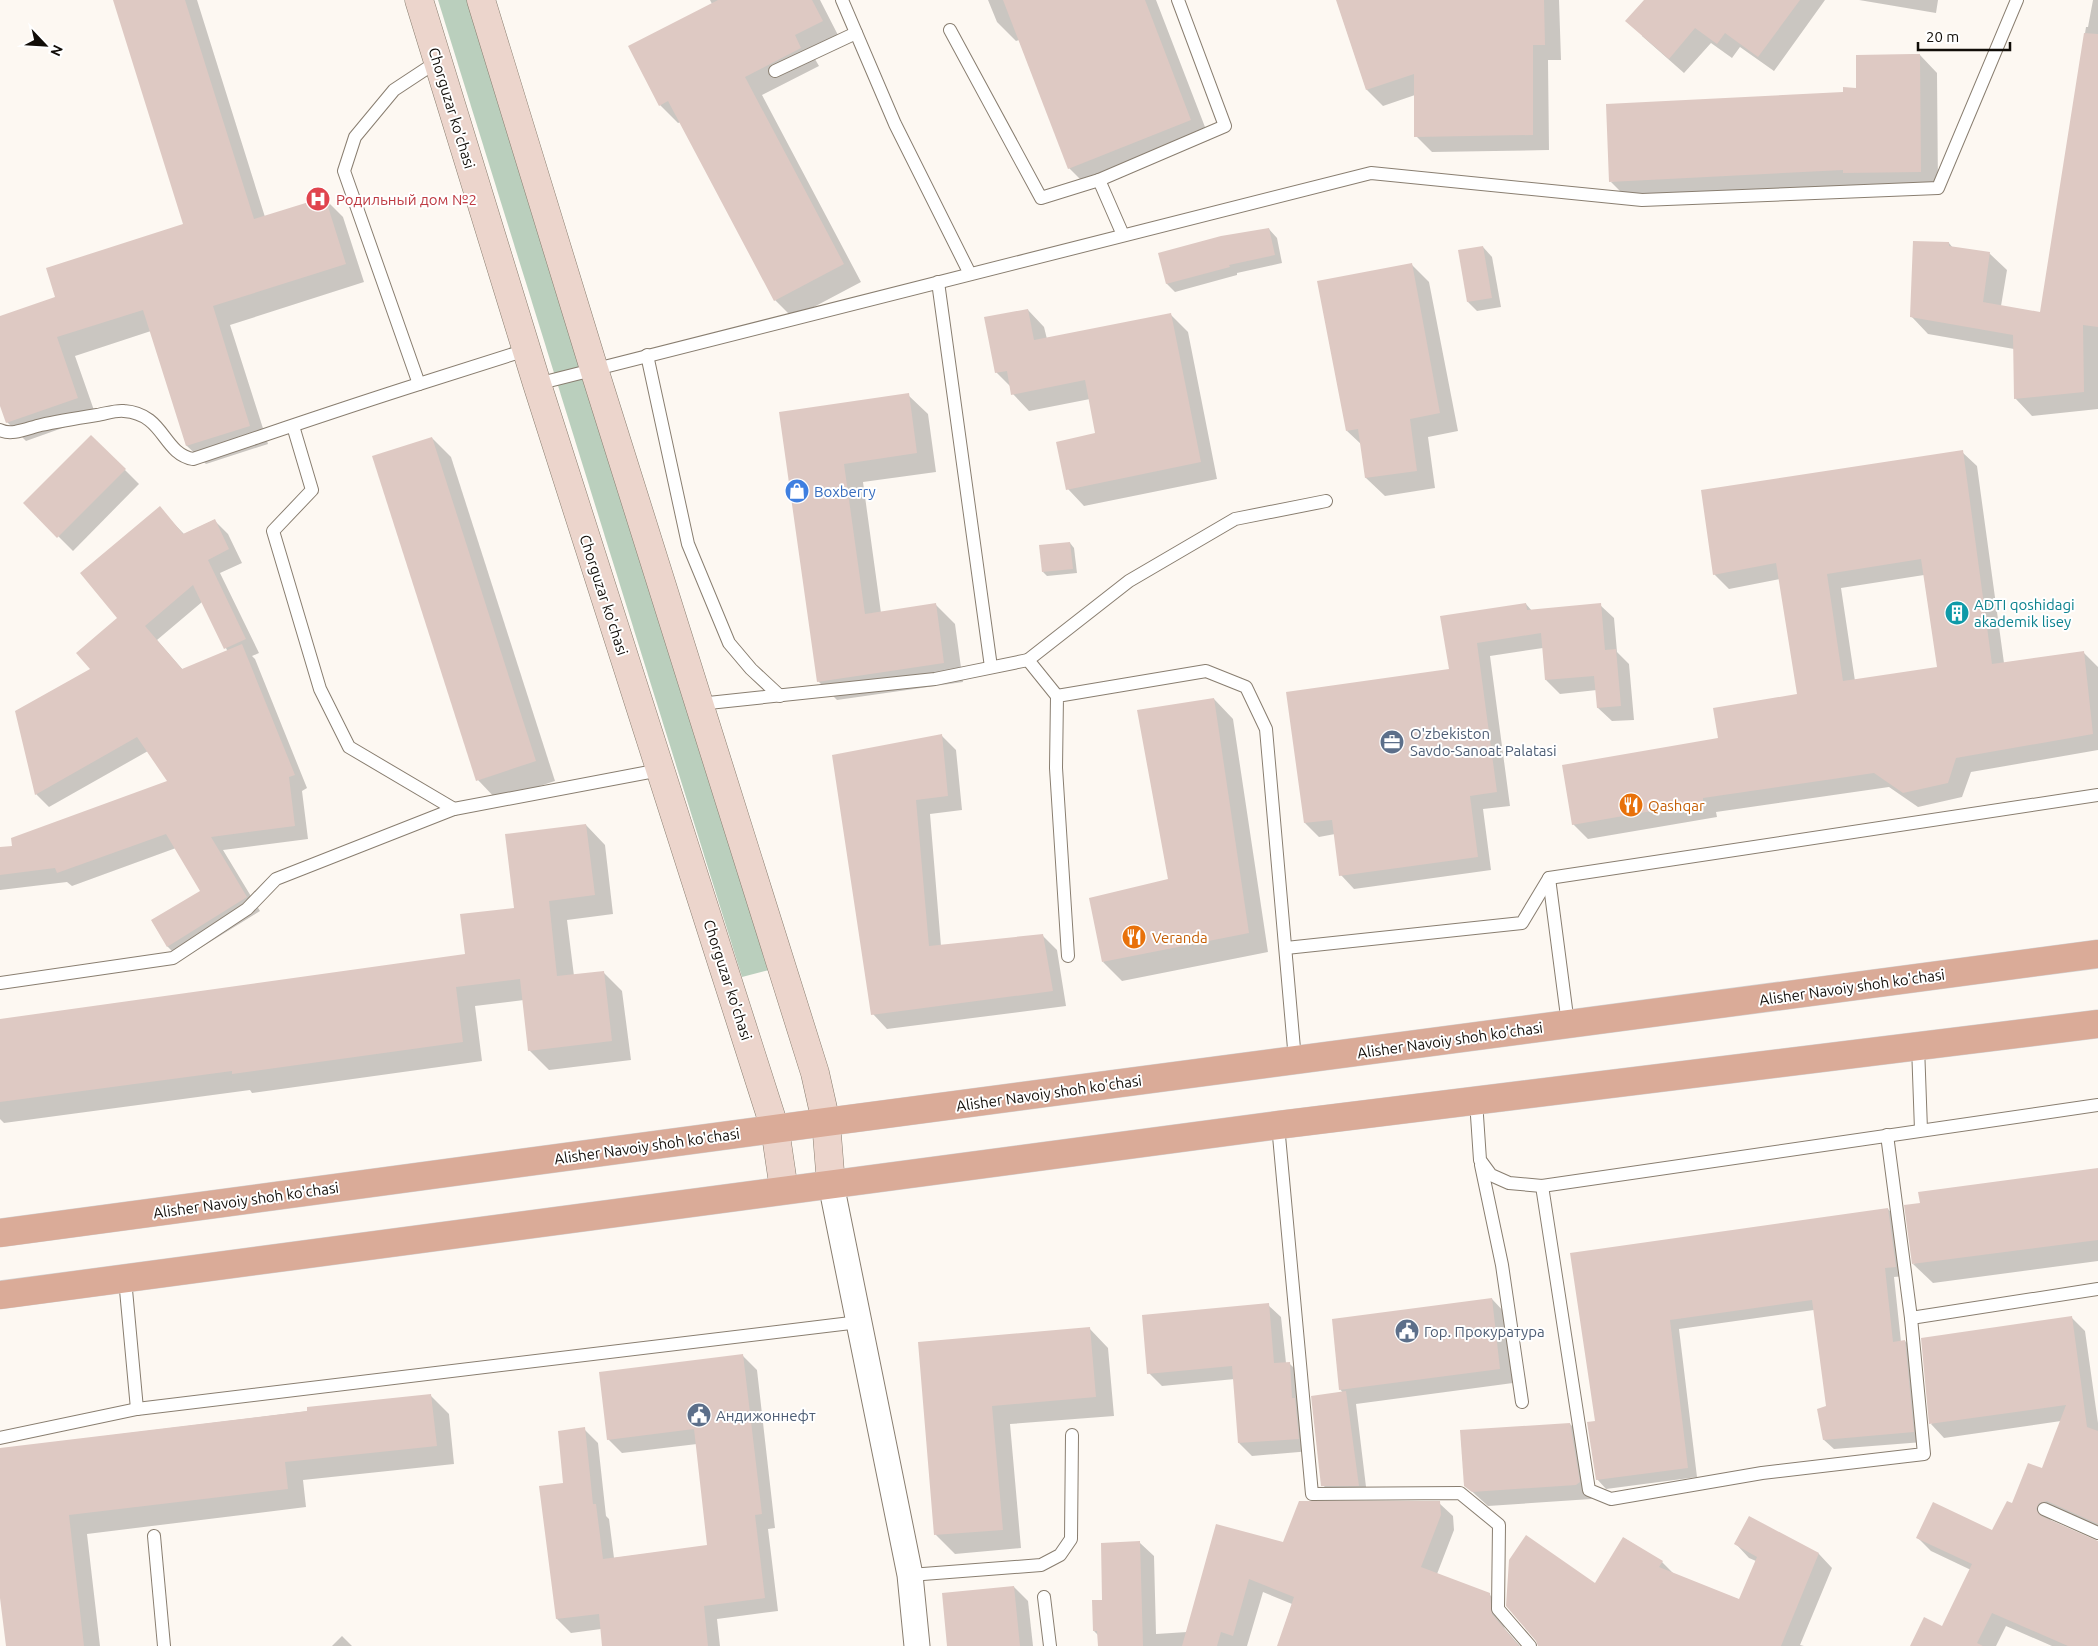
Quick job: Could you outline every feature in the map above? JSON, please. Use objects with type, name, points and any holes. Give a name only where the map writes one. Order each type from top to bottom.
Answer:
[{"type":"main road","name":"Chorguzar ko'chasi","points":[[419,0],[526,350],[775,1129],[784,1190]]},
{"type":"main road","points":[[481,0],[594,369],[815,1073],[826,1122],[831,1184]]},
{"type":"main road","name":"Alisher Navoiy shoh ko'chasi","points":[[0,1233],[2098,954]]},
{"type":"main road","points":[[0,1296],[1278,1125],[2098,1024]]},
{"type":"street","points":[[831,1184],[910,1575],[917,1646]]},
{"type":"lane","points":[[842,0],[895,124],[970,274]]},
{"type":"lane","points":[[950,30],[1041,198],[1099,180],[1225,126],[1178,0]]},
{"type":"lane","points":[[537,384],[647,354],[1371,173],[1642,200],[1938,188],[2017,0]]},
{"type":"lane","points":[[775,71],[856,33]]},
{"type":"lane","points":[[419,384],[344,172],[355,137],[394,90],[438,61]]},
{"type":"lane","points":[[1099,180],[1123,234]]},
{"type":"lane","points":[[938,282],[991,667]]},
{"type":"lane","points":[[0,430],[10,433],[41,424],[123,411],[146,416],[156,424],[177,452],[184,458],[193,459],[293,426],[322,414],[526,350]]},
{"type":"lane","points":[[647,354],[688,544],[730,643],[750,669],[780,696]]},
{"type":"lane","points":[[293,426],[312,490],[273,531],[320,689],[348,747],[454,809]]},
{"type":"lane","points":[[700,704],[935,679],[1028,660],[1129,581],[1235,519],[1326,501]]},
{"type":"lane","points":[[1028,660],[1057,696],[1056,768],[1068,956]]},
{"type":"lane","points":[[1057,696],[1206,672],[1246,687],[1266,729],[1295,1060]]},
{"type":"lane","points":[[0,983],[174,958],[247,908],[276,879],[454,809],[660,770]]},
{"type":"lane","points":[[1549,878],[2098,795]]},
{"type":"lane","points":[[1286,948],[1522,923],[1549,878]]},
{"type":"lane","points":[[1549,878],[1568,1024]]},
{"type":"lane","points":[[1918,1046],[1921,1130]]},
{"type":"lane","points":[[1476,1101],[1480,1160],[1502,1265],[1522,1402]]},
{"type":"lane","points":[[1480,1160],[1491,1175],[1509,1183],[1542,1186],[2098,1105]]},
{"type":"lane","points":[[1278,1125],[1312,1494],[1460,1492],[1499,1525],[1498,1609],[1530,1646]]},
{"type":"lane","points":[[1542,1186],[1589,1490],[1611,1499],[1762,1473],[1924,1454],[1911,1318],[1887,1135]]},
{"type":"lane","points":[[125,1279],[138,1409]]},
{"type":"lane","points":[[1911,1318],[2098,1288]]},
{"type":"lane","points":[[0,1438],[138,1409],[859,1322]]},
{"type":"lane","points":[[910,1575],[1041,1565],[1060,1555],[1071,1539],[1072,1435]]},
{"type":"lane","points":[[2044,1509],[2098,1533]]},
{"type":"lane","points":[[154,1536],[164,1646]]},
{"type":"lane","points":[[1044,1597],[1050,1646]]},
{"type":"green space","points":[[438,0],[469,0],[769,970],[742,977]]},
{"type":"building","points":[[113,0],[185,0],[254,219],[325,197],[346,264],[213,306],[250,426],[186,446],[143,310],[57,337],[78,398],[6,423],[0,406],[0,316],[55,297],[46,268],[183,224]]},
{"type":"building","points":[[718,0],[812,0],[823,21],[795,35],[801,48],[745,77],[844,264],[774,301],[668,101],[659,106],[628,46]]},
{"type":"building","points":[[1003,0],[1145,0],[1191,120],[1068,169]]},
{"type":"building","points":[[1336,0],[1544,0],[1545,45],[1533,45],[1533,135],[1414,137],[1414,74],[1366,90]]},
{"type":"building","points":[[1644,0],[1800,0],[1758,57],[1725,33],[1717,44],[1695,28],[1669,59],[1625,21]]},
{"type":"building","points":[[2084,33],[2098,34],[2098,327],[2083,325],[2084,392],[2014,399],[2013,335],[1910,317],[1913,241],[1949,242],[1949,246],[1990,252],[1983,302],[2040,312]]},
{"type":"building","points":[[1920,54],[1921,172],[1843,173],[1843,170],[1609,182],[1606,104],[1843,92],[1843,87],[1856,88],[1856,55]]},
{"type":"building","points":[[1269,228],[1275,255],[1229,265],[1230,267],[1166,284],[1158,253],[1221,236]]},
{"type":"building","points":[[1483,246],[1492,298],[1467,302],[1458,250]]},
{"type":"building","points":[[1412,263],[1440,413],[1410,419],[1417,471],[1365,478],[1358,429],[1346,431],[1317,281]]},
{"type":"building","points":[[1028,309],[1034,340],[1171,313],[1201,462],[1066,490],[1056,442],[1095,433],[1085,380],[1011,395],[1007,371],[995,373],[984,317]]},
{"type":"building","points":[[909,393],[917,453],[844,464],[865,614],[936,603],[944,663],[817,682],[779,412]]},
{"type":"building","points":[[91,435],[126,469],[57,538],[23,503]]},
{"type":"building","points":[[432,437],[536,761],[476,781],[372,456]]},
{"type":"building","name":"ADTI qoshidagi akademik lisey","points":[[1963,450],[1992,664],[2084,651],[2093,734],[1956,758],[1948,783],[1903,793],[1874,773],[1703,798],[1703,802],[1572,825],[1562,765],[1718,738],[1713,708],[1797,694],[1776,563],[1713,575],[1701,490]],"holes":[[[1921,559],[1937,667],[1843,681],[1827,574]]]},
{"type":"building","points":[[160,506],[183,534],[215,519],[229,549],[208,560],[246,639],[224,649],[193,585],[145,626],[182,669],[242,644],[295,775],[289,777],[295,826],[211,837],[247,897],[167,947],[151,920],[200,891],[166,834],[57,873],[55,868],[0,875],[0,847],[12,846],[11,838],[167,781],[137,737],[35,795],[15,711],[90,669],[76,653],[117,618],[80,573]]},
{"type":"building","points":[[1070,542],[1073,569],[1042,572],[1039,545]]},
{"type":"building","name":"O'zbekiston Savdo-Sanoat Palatasi","points":[[1526,603],[1527,610],[1601,603],[1605,650],[1616,649],[1621,706],[1597,708],[1594,676],[1545,680],[1541,633],[1477,643],[1497,792],[1470,796],[1478,857],[1339,876],[1332,820],[1304,823],[1286,692],[1449,669],[1440,616]]},
{"type":"building","points":[[1214,698],[1249,933],[1102,962],[1089,898],[1168,879],[1137,710]]},
{"type":"building","points":[[942,734],[948,796],[916,800],[929,946],[1043,934],[1053,991],[871,1015],[832,755]]},
{"type":"building","points":[[586,824],[595,895],[549,901],[557,976],[604,971],[612,1041],[528,1051],[520,979],[456,987],[463,1042],[232,1074],[232,1071],[0,1102],[0,1019],[465,954],[460,914],[514,908],[505,834]]},
{"type":"building","points":[[2098,1168],[2098,1240],[1912,1264],[1904,1205],[1920,1203],[1918,1192]]},
{"type":"building","points":[[1888,1208],[1896,1267],[1885,1268],[1893,1342],[1905,1340],[1914,1432],[1823,1440],[1817,1409],[1826,1406],[1812,1300],[1670,1320],[1688,1468],[1596,1480],[1587,1422],[1595,1421],[1570,1253]]},
{"type":"building","points":[[1492,1298],[1500,1369],[1339,1390],[1332,1319]]},
{"type":"building","points":[[1269,1303],[1274,1363],[1290,1362],[1292,1398],[1295,1398],[1299,1439],[1238,1443],[1232,1366],[1147,1374],[1142,1315]]},
{"type":"building","points":[[2072,1316],[2087,1427],[2098,1431],[2098,1524],[2047,1501],[2039,1503],[2036,1509],[2041,1516],[2098,1541],[2098,1646],[2068,1646],[1992,1613],[1977,1643],[1983,1646],[1910,1646],[1924,1617],[1942,1626],[1972,1564],[1916,1538],[1933,1502],[1992,1530],[2007,1501],[2012,1503],[2028,1463],[2042,1468],[2066,1405],[1929,1424],[1921,1338]]},
{"type":"building","points":[[1090,1327],[1096,1397],[992,1406],[1003,1530],[934,1535],[918,1342]]},
{"type":"building","points":[[743,1354],[762,1514],[755,1515],[765,1598],[704,1606],[708,1646],[602,1646],[599,1614],[556,1619],[539,1486],[563,1483],[558,1431],[585,1427],[593,1504],[596,1504],[603,1559],[707,1545],[694,1429],[607,1440],[599,1372]]},
{"type":"building","points":[[1346,1391],[1359,1486],[1321,1486],[1311,1396]]},
{"type":"building","points":[[431,1394],[437,1446],[285,1462],[288,1489],[69,1515],[84,1646],[6,1646],[0,1598],[0,1448],[307,1411],[307,1407]]},
{"type":"building","points":[[1570,1423],[1580,1482],[1576,1485],[1472,1492],[1464,1486],[1460,1430]]},
{"type":"building","points":[[1299,1501],[1440,1501],[1441,1515],[1421,1567],[1490,1593],[1492,1614],[1519,1646],[1277,1646],[1294,1597],[1249,1579],[1233,1636],[1221,1632],[1217,1646],[1182,1646],[1216,1524],[1283,1542]]},
{"type":"building","points":[[1749,1516],[1819,1553],[1781,1646],[1538,1646],[1536,1641],[1506,1606],[1509,1560],[1526,1535],[1595,1583],[1623,1537],[1663,1561],[1659,1567],[1739,1599],[1757,1557],[1734,1544]]},
{"type":"building","points":[[1140,1541],[1143,1646],[1098,1646],[1097,1631],[1093,1631],[1092,1600],[1102,1600],[1101,1543]]},
{"type":"building","points":[[1014,1586],[1020,1646],[947,1646],[942,1593]]},
{"type":"place","name":"Родильный дом №2","points":[[318,199]]},
{"type":"place","name":"Boxberry","points":[[797,491]]},
{"type":"place","name":"ADTI qoshidagi akademik lisey","points":[[1957,613]]},
{"type":"place","name":"O'zbekiston Savdo-Sanoat Palatasi","points":[[1392,742]]},
{"type":"place","name":"Qashqar","points":[[1631,805]]},
{"type":"place","name":"Veranda","points":[[1134,937]]},
{"type":"place","name":"Гор. Прокуратура","points":[[1407,1331]]},
{"type":"place","name":"Андижоннефт","points":[[699,1415]]}]
